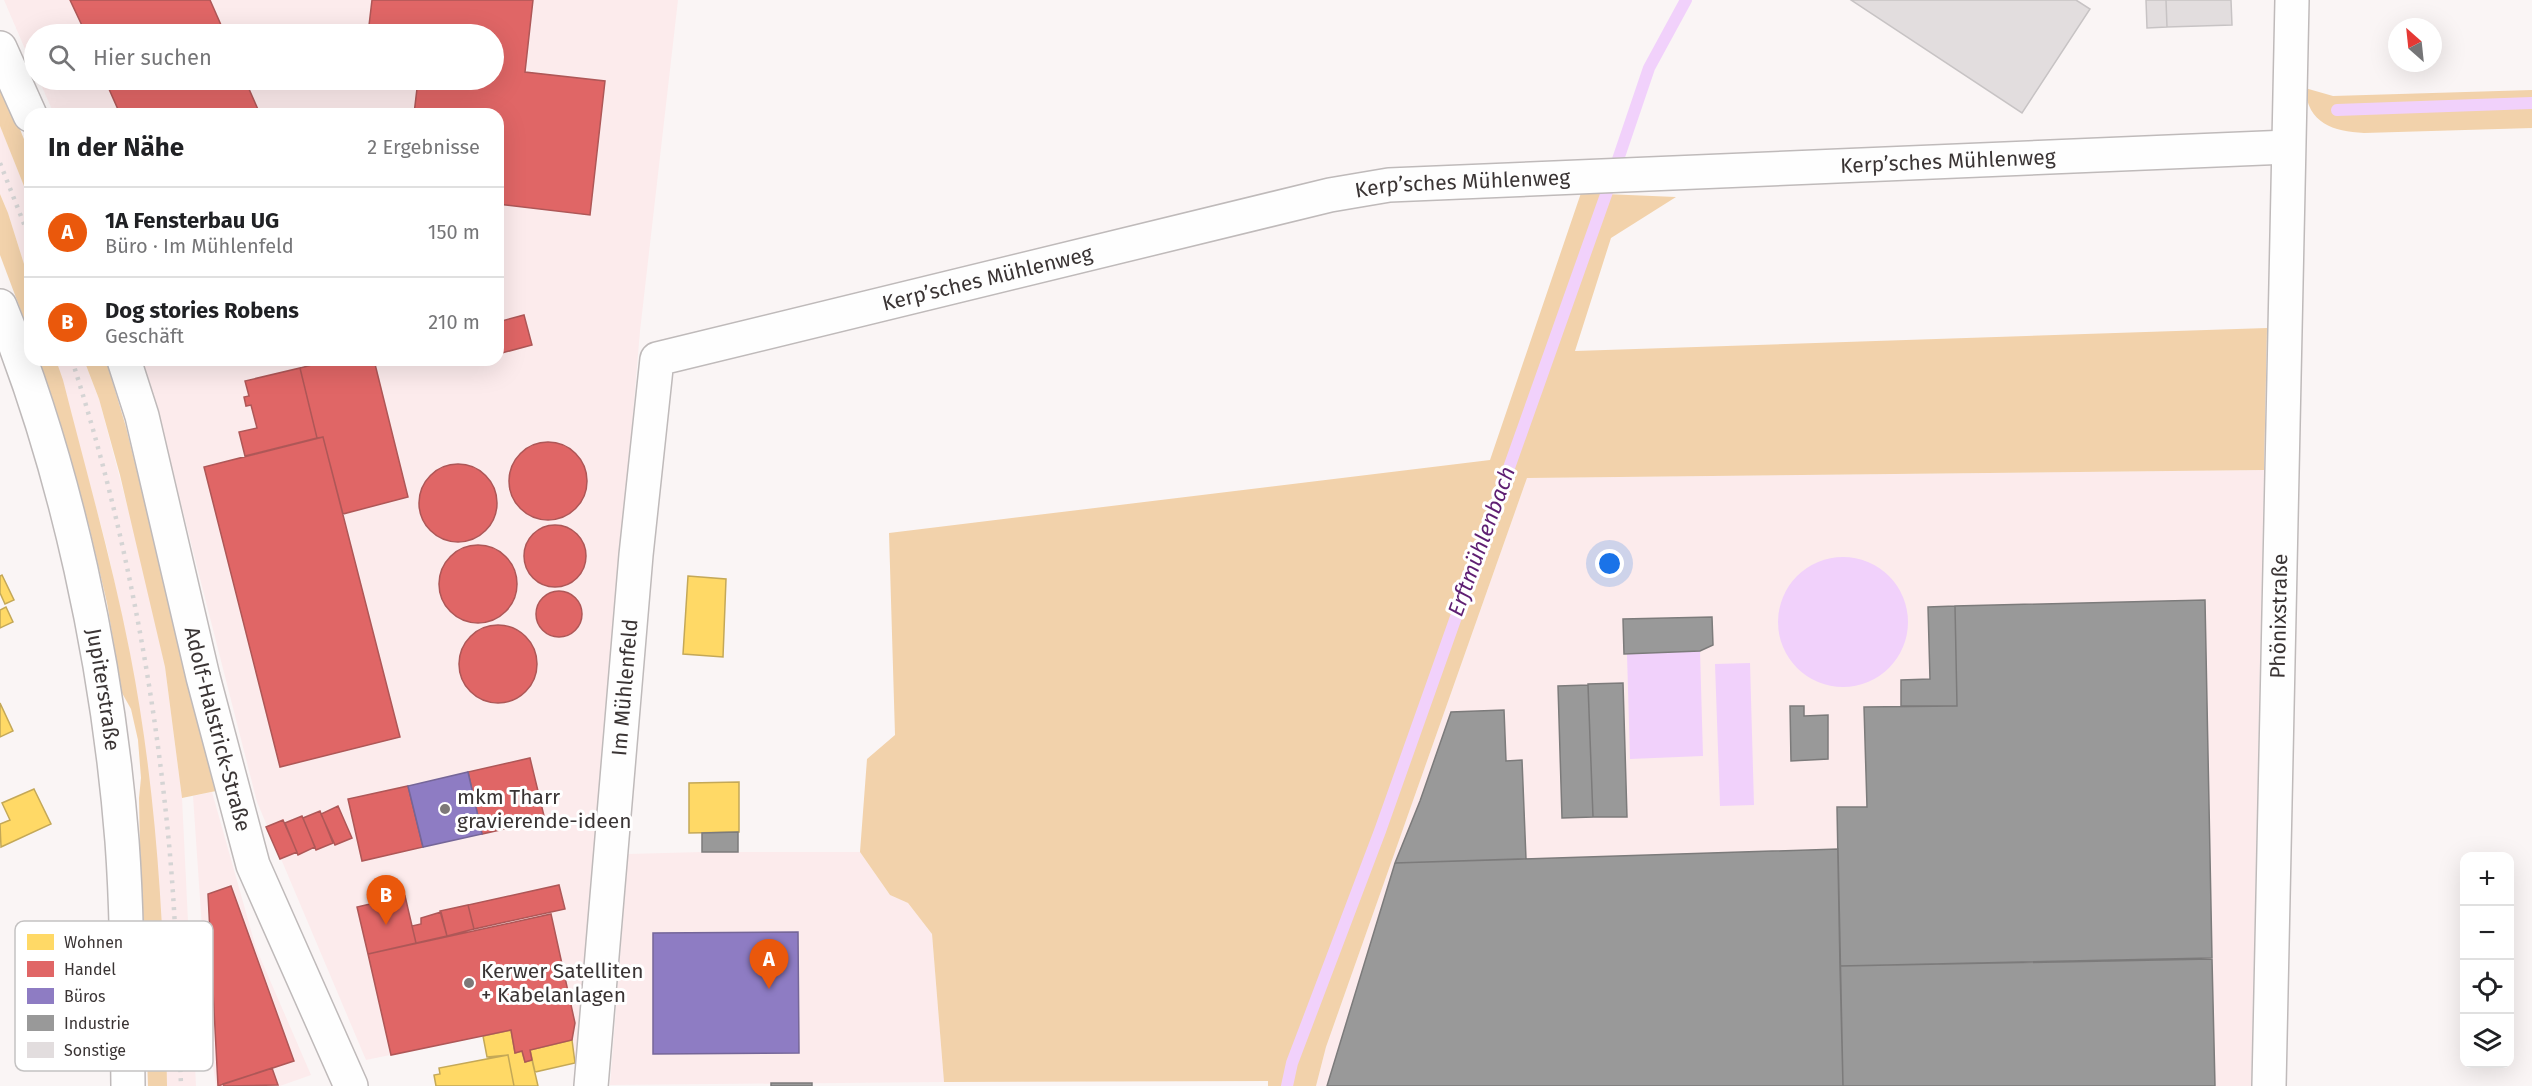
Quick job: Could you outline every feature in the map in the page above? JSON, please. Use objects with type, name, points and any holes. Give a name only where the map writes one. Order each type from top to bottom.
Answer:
[{"type":"street","name":"Phönixstraße","points":[[2270,1086],[2292,0]]},
{"type":"street","points":[[0,48],[27,108]]},
{"type":"street","name":"Kerp’sches Mühlenweg","points":[[657,359],[1330,195],[1389,185],[2288,147]]},
{"type":"street","name":"Jupiterstraße","points":[[0,306],[28,382],[65,503],[91,625],[110,736],[123,863],[124,921]]},
{"type":"street","name":"Im Mühlenfeld","points":[[591,1086],[636,545],[657,359]]},
{"type":"street","name":"Adolf-Halstrick-Straße","points":[[126,366],[142,416],[203,676],[253,865],[351,1086]]},
{"type":"street","name":"Jupiterstraße","points":[[128,1071],[128,1086]]},
{"type":"shaded area","points":[[4,0],[678,0],[640,331],[578,1063],[535,1072],[532,1060],[510,1030],[366,1060],[257,802],[144,366],[504,366],[504,108],[51,108],[43,90],[504,90],[504,24],[24,24],[24,47]]},
{"type":"shaded area","points":[[0,80],[24,139],[24,186],[0,126]]},
{"type":"shaded area","points":[[2305,88],[2333,96],[2532,90],[2532,128],[2364,133],[2342,130],[2317,118],[2307,100]]},
{"type":"shaded area","points":[[0,126],[24,186],[24,264],[8,213],[0,194]]},
{"type":"shaded area","points":[[1581,193],[1676,197],[1611,238],[1575,351],[2267,328],[2264,470],[1527,478],[1326,1047],[1316,1086],[1268,1086],[1268,1081],[944,1082],[932,934],[908,903],[890,895],[860,852],[867,759],[895,735],[889,533],[1490,460]]},
{"type":"shaded area","points":[[0,194],[24,264],[24,319],[0,255]]},
{"type":"shaded area","points":[[41,366],[58,366],[63,380],[115,584],[140,707],[153,815],[162,921],[142,921],[139,798],[141,778],[138,740],[131,709],[122,693],[107,603],[68,449]]},
{"type":"shaded area","points":[[58,366],[86,366],[99,399],[141,558],[165,667],[182,798],[188,921],[155,921],[130,654],[107,548]]},
{"type":"shaded area","points":[[86,366],[108,366],[126,427],[216,791],[182,798],[165,667],[120,475],[99,399]]},
{"type":"shaded area","points":[[2264,470],[2251,1086],[1316,1086],[1326,1047],[1527,478]]},
{"type":"shaded area","points":[[1843,557],[1868,562],[1889,576],[1903,597],[1908,622],[1903,647],[1889,668],[1868,682],[1843,687],[1818,682],[1797,668],[1783,647],[1778,622],[1783,597],[1797,576],[1818,562]]},
{"type":"shaded area","points":[[1700,651],[1703,756],[1630,759],[1627,654]]},
{"type":"shaded area","points":[[1750,663],[1754,805],[1720,806],[1715,664]]},
{"type":"shaded area","points":[[212,792],[256,948],[311,1075],[280,1086],[216,1086],[213,1066],[213,921],[202,921],[193,796]]},
{"type":"shaded area","points":[[860,852],[890,895],[908,903],[932,934],[944,1082],[610,1085],[628,854]]},
{"type":"shaded area","points":[[147,1071],[167,1071],[167,1086],[148,1086]]},
{"type":"shaded area","points":[[167,1071],[195,1071],[196,1086],[167,1086]]},
{"type":"building: Wohnen","points":[[2,575],[14,600],[5,604],[0,593],[0,576]]},
{"type":"building: Wohnen","points":[[688,576],[726,579],[723,657],[683,654]]},
{"type":"building: Wohnen","points":[[6,607],[13,622],[0,628],[0,610]]},
{"type":"building: Wohnen","points":[[0,703],[13,731],[0,737]]},
{"type":"building: Wohnen","points":[[739,782],[739,832],[689,833],[689,783]]},
{"type":"building: Wohnen","points":[[34,789],[51,824],[1,847],[0,824],[10,820],[2,803]]},
{"type":"building: Wohnen","points":[[511,1030],[515,1053],[522,1051],[525,1062],[532,1060],[538,1086],[514,1086],[508,1055],[487,1057],[483,1036]]},
{"type":"building: Wohnen","points":[[572,1040],[575,1063],[535,1072],[530,1050]]},
{"type":"building: Wohnen","points":[[508,1055],[514,1086],[436,1086],[434,1075],[440,1074],[439,1068]]},
{"type":"building: Handel","points":[[70,0],[210,0],[221,24],[81,24]]},
{"type":"building: Handel","points":[[372,0],[533,0],[525,72],[605,81],[590,215],[504,205],[504,108],[415,108],[417,90],[504,90],[504,24],[369,24]]},
{"type":"building: Handel","points":[[109,90],[249,90],[257,108],[117,108]]},
{"type":"building: Handel","points":[[524,315],[532,345],[504,352],[504,320]]},
{"type":"building: Handel","points":[[375,366],[408,497],[343,514],[323,437],[317,438],[300,368]]},
{"type":"building: Handel","points":[[300,368],[317,438],[245,456],[239,432],[257,428],[251,405],[246,406],[244,397],[249,396],[245,381]]},
{"type":"building: Handel","points":[[323,437],[400,737],[280,767],[204,467]]},
{"type":"building: Handel","points":[[548,442],[563,445],[580,459],[587,481],[584,496],[570,513],[548,520],[533,517],[516,503],[509,481],[512,466],[526,449]]},
{"type":"building: Handel","points":[[450,464],[466,464],[480,470],[491,481],[497,495],[497,511],[491,525],[480,536],[466,542],[450,542],[436,536],[425,525],[419,511],[419,495],[425,481],[436,470]]},
{"type":"building: Handel","points":[[549,525],[561,525],[577,534],[584,544],[586,556],[584,568],[577,578],[561,587],[549,587],[538,582],[529,573],[524,562],[524,550],[529,539],[538,530]]},
{"type":"building: Handel","points":[[470,545],[486,545],[500,551],[511,562],[517,576],[517,592],[511,606],[500,617],[486,623],[470,623],[456,617],[445,606],[439,592],[439,576],[445,562],[456,551]]},
{"type":"building: Handel","points":[[559,591],[575,598],[582,614],[575,630],[559,637],[543,630],[536,614],[543,598]]},
{"type":"building: Handel","points":[[498,625],[513,628],[526,636],[534,649],[537,664],[534,679],[526,692],[513,700],[498,703],[483,700],[470,692],[462,679],[459,664],[462,649],[470,636],[483,628]]},
{"type":"building: Handel","points":[[530,758],[545,820],[482,834],[468,772]]},
{"type":"building: Handel","points":[[408,786],[423,847],[362,861],[348,799]]},
{"type":"building: Handel","points":[[338,806],[352,838],[335,845],[321,814]]},
{"type":"building: Handel","points":[[320,811],[333,843],[316,850],[303,818]]},
{"type":"building: Handel","points":[[302,816],[315,847],[298,855],[285,823]]},
{"type":"building: Handel","points":[[283,820],[297,852],[280,859],[266,827]]},
{"type":"building: Handel","points":[[559,885],[565,909],[474,929],[468,905]]},
{"type":"building: Handel","points":[[231,886],[294,1061],[218,1086],[213,990],[213,921],[209,921],[208,894]]},
{"type":"building: Handel","points":[[405,896],[416,943],[368,954],[357,907]]},
{"type":"building: Handel","points":[[468,905],[474,929],[447,936],[440,911]]},
{"type":"building: Handel","points":[[441,912],[447,936],[416,943],[412,926],[421,924],[421,918]]},
{"type":"building: Handel","points":[[551,914],[575,1023],[572,1040],[530,1050],[532,1060],[525,1062],[522,1051],[515,1053],[511,1030],[391,1055],[368,954]]},
{"type":"building: Handel","points":[[272,1068],[278,1085],[224,1086],[223,1084]]},
{"type":"building: Büros","points":[[468,772],[482,834],[423,847],[408,786]]},
{"type":"building: Büros","points":[[798,932],[799,1053],[653,1054],[653,933]]},
{"type":"building: Industrie","points":[[2205,600],[2212,958],[1840,966],[1837,807],[1867,807],[1864,707],[1957,706],[1955,606]]},
{"type":"building: Industrie","points":[[1955,606],[1957,706],[1901,706],[1901,680],[1930,679],[1928,607]]},
{"type":"building: Industrie","points":[[1712,617],[1713,645],[1700,651],[1624,654],[1623,619]]},
{"type":"building: Industrie","points":[[1623,683],[1627,817],[1593,817],[1588,684]]},
{"type":"building: Industrie","points":[[1588,685],[1593,817],[1562,818],[1558,686]]},
{"type":"building: Industrie","points":[[1790,706],[1804,706],[1804,716],[1828,715],[1828,759],[1791,761]]},
{"type":"building: Industrie","points":[[1504,710],[1506,761],[1522,760],[1526,859],[1395,863],[1420,801],[1451,712]]},
{"type":"building: Industrie","points":[[738,832],[738,852],[702,852],[702,833]]},
{"type":"building: Industrie","points":[[1838,849],[1843,1086],[1327,1086],[1395,863]]},
{"type":"building: Industrie","points":[[2212,959],[2215,1086],[1843,1086],[1840,966]]},
{"type":"building: Industrie","points":[[771,1083],[812,1083],[812,1086],[771,1086]]},
{"type":"building: Sonstige","points":[[1851,0],[2076,0],[2090,9],[2022,113]]},
{"type":"building: Sonstige","points":[[2146,0],[2166,0],[2167,27],[2147,28]]},
{"type":"building: Sonstige","points":[[2166,0],[2231,0],[2232,25],[2167,27]]},
{"type":"waterway","name":"Erftmühlenbach","points":[[1287,1086],[1292,1063],[1380,831],[1649,68],[1686,0]]},
{"type":"waterway","points":[[2337,110],[2532,103]]},
{"type":"railway","points":[[0,163],[24,224]]},
{"type":"railway","points":[[74,366],[118,527],[142,642],[166,814],[174,921]]},
{"type":"railway","points":[[180,1071],[181,1086]]},
{"type":"place","name":"mkm Tharr gravierende-ideen","points":[[445,809]]},
{"type":"place","name":"Dog stories Robens","points":[[386,925]]},
{"type":"place","name":"Kerwer Satelliten + Kabelanlagen","points":[[469,983]]},
{"type":"place","name":"1A Fensterbau UG","points":[[769,989]]}]
